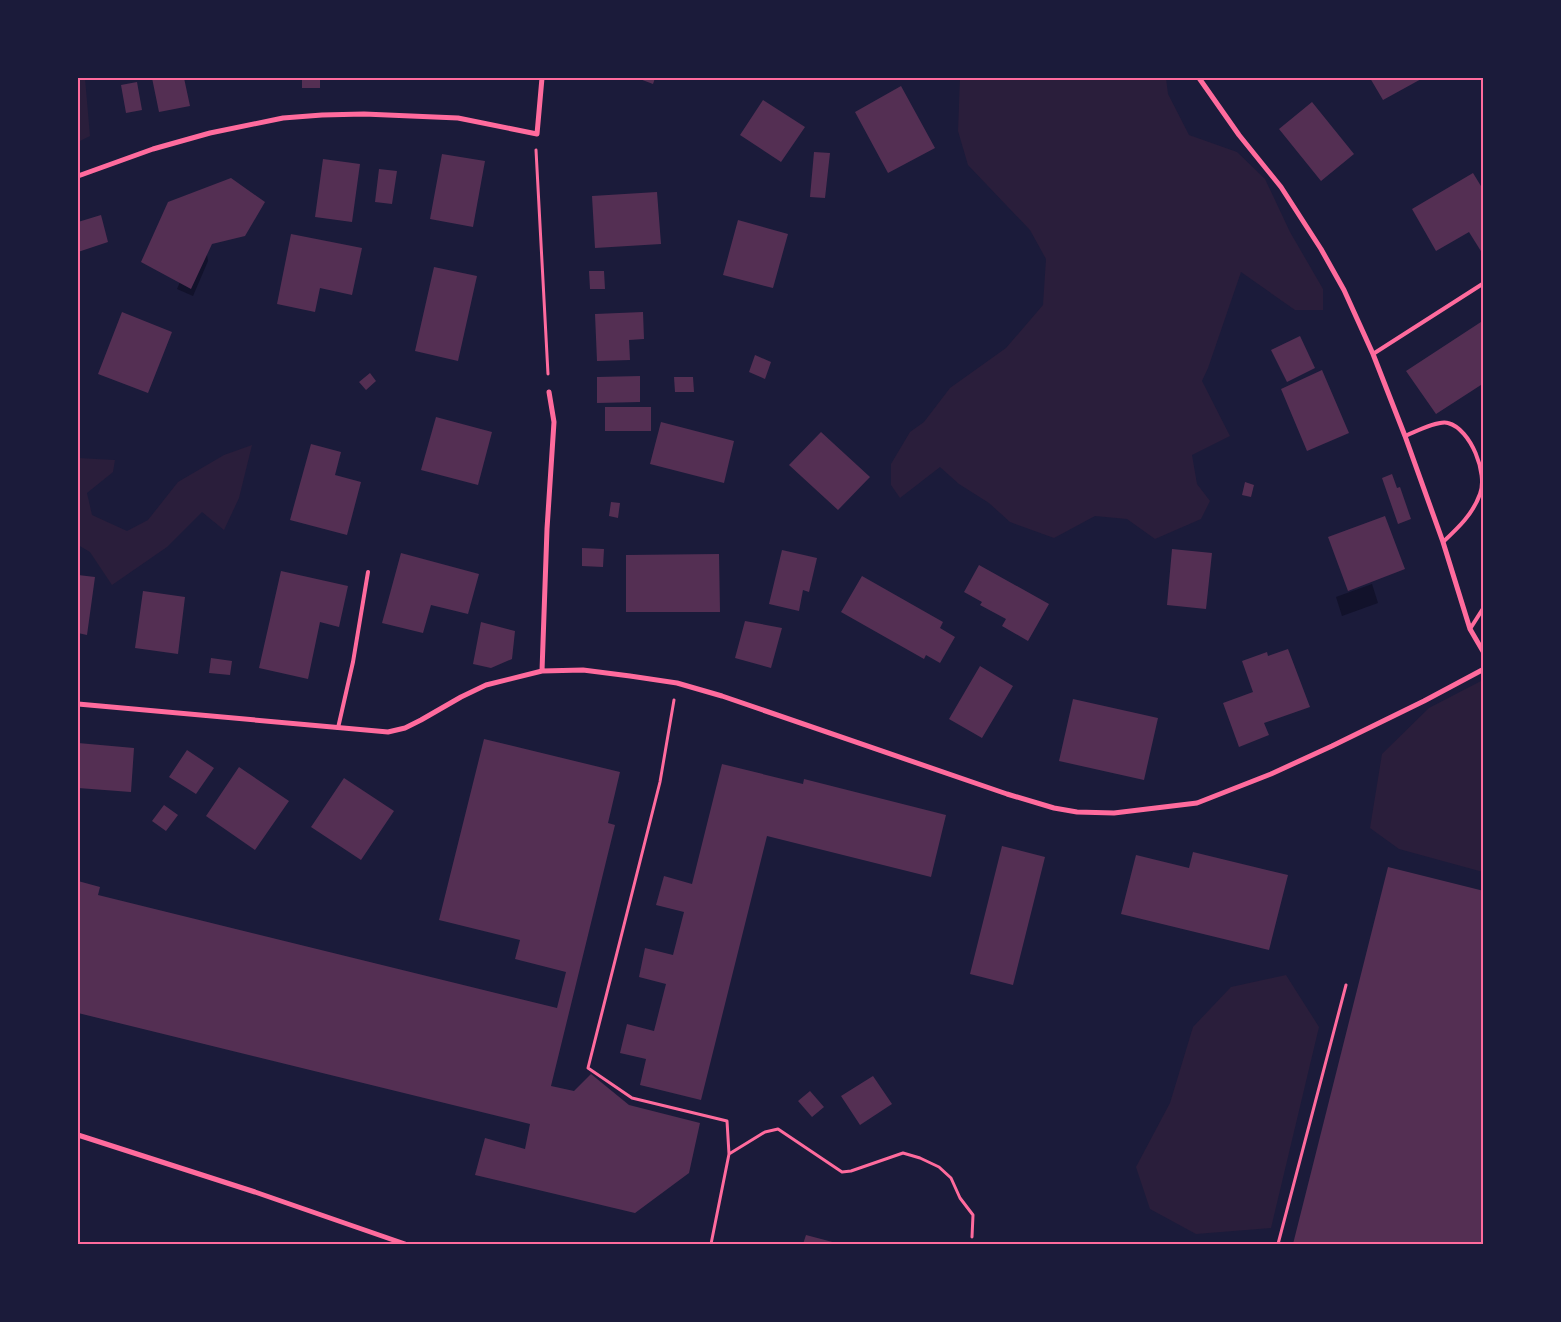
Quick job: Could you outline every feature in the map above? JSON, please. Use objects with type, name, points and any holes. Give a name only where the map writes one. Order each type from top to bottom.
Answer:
[{"type":"street","points":[[78,176],[153,149],[210,133],[283,118],[364,114],[458,118],[536,134],[542,78]]},
{"type":"street","points":[[1199,78],[1239,135],[1280,187],[1321,249],[1344,290],[1373,354],[1405,436],[1443,542],[1470,629],[1484,653]]},
{"type":"street","points":[[542,671],[547,529],[554,422],[549,392]]},
{"type":"street","points":[[78,704],[388,732],[405,728],[486,685],[542,671],[583,670],[677,683],[722,696],[998,791],[1054,808],[1078,812],[1114,813],[1196,803],[1270,774],[1484,669]]},
{"type":"street","points":[[78,1134],[405,1244]]},
{"type":"lane","points":[[1373,354],[1484,283]]},
{"type":"lane","points":[[1405,436],[1439,423],[1447,422],[1458,427],[1466,436],[1477,458],[1482,482],[1481,492],[1467,518],[1443,542]]},
{"type":"lane","points":[[338,728],[353,662],[368,572]]},
{"type":"lane","points":[[1470,629],[1484,607]]},
{"type":"path","points":[[536,134],[549,392]]},
{"type":"path","points":[[677,683],[660,782],[588,1068],[632,1098],[727,1121],[729,1154],[711,1244]]},
{"type":"path","points":[[1278,1244],[1346,985]]},
{"type":"path","points":[[729,1154],[765,1132],[778,1129],[842,1172],[851,1171],[903,1153],[920,1158],[939,1167],[951,1178],[960,1198],[973,1215],[972,1237]]},
{"type":"shaded area","points":[[78,78],[85,78],[90,136],[78,142]]},
{"type":"shaded area","points":[[960,78],[1166,78],[1168,94],[1189,135],[1237,152],[1265,179],[1290,232],[1323,289],[1323,310],[1295,310],[1241,272],[1202,381],[1230,436],[1192,455],[1197,484],[1210,501],[1201,519],[1155,539],[1127,519],[1095,516],[1054,538],[1010,522],[989,503],[959,484],[940,467],[900,498],[891,485],[891,464],[910,432],[924,422],[950,388],[1006,348],[1043,305],[1046,259],[1030,230],[968,165],[958,131]]},
{"type":"shaded area","points":[[192,254],[207,255],[208,261],[193,296],[177,289]]},
{"type":"shaded area","points":[[252,445],[239,498],[224,530],[202,512],[167,547],[112,585],[90,552],[78,545],[78,458],[115,460],[113,472],[87,493],[92,515],[127,531],[148,520],[178,482],[224,455]]},
{"type":"shaded area","points":[[1372,584],[1378,603],[1342,616],[1336,597]]},
{"type":"shaded area","points":[[1483,680],[1483,872],[1399,849],[1370,828],[1382,754],[1429,708]]},
{"type":"shaded area","points":[[1286,975],[1319,1027],[1271,1228],[1196,1234],[1150,1209],[1136,1167],[1170,1103],[1193,1027],[1231,987]]},
{"type":"building","points":[[152,78],[184,78],[190,106],[159,112]]},
{"type":"building","points":[[302,78],[320,78],[320,88],[302,88]]},
{"type":"building","points":[[637,78],[655,78],[653,84]]},
{"type":"building","points":[[1370,78],[1423,78],[1383,100]]},
{"type":"building","points":[[137,82],[142,110],[126,113],[121,85]]},
{"type":"building","points":[[901,86],[935,148],[888,173],[855,112]]},
{"type":"building","points":[[763,100],[805,127],[781,162],[740,135]]},
{"type":"building","points":[[1312,102],[1354,154],[1321,181],[1279,129]]},
{"type":"building","points":[[814,152],[830,153],[825,198],[810,197]]},
{"type":"building","points":[[442,154],[485,161],[473,227],[430,219]]},
{"type":"building","points":[[323,159],[360,164],[352,222],[315,217]]},
{"type":"building","points":[[379,169],[397,171],[392,204],[375,202]]},
{"type":"building","points":[[1473,173],[1484,191],[1484,256],[1469,232],[1436,251],[1412,209]]},
{"type":"building","points":[[231,178],[265,202],[245,236],[212,244],[191,289],[141,262],[168,202]]},
{"type":"building","points":[[657,192],[661,244],[595,248],[592,196]]},
{"type":"building","points":[[101,215],[108,242],[78,252],[78,222]]},
{"type":"building","points":[[738,220],[788,234],[773,288],[723,275]]},
{"type":"building","points":[[291,234],[362,248],[352,295],[320,288],[315,312],[277,304]]},
{"type":"building","points":[[434,267],[477,276],[458,361],[415,351]]},
{"type":"building","points":[[589,271],[604,271],[605,289],[590,289]]},
{"type":"building","points":[[122,312],[172,332],[148,393],[98,374]]},
{"type":"building","points":[[643,312],[644,339],[629,340],[630,360],[597,361],[595,314]]},
{"type":"building","points":[[1484,320],[1484,383],[1436,414],[1406,371]]},
{"type":"building","points":[[1300,336],[1315,368],[1287,382],[1271,350]]},
{"type":"building","points":[[755,355],[771,362],[765,379],[749,372]]},
{"type":"building","points":[[1322,370],[1349,433],[1307,451],[1281,389]]},
{"type":"building","points":[[370,373],[376,381],[366,390],[359,382]]},
{"type":"building","points":[[640,376],[640,402],[597,403],[597,377]]},
{"type":"building","points":[[674,377],[693,377],[694,392],[675,392]]},
{"type":"building","points":[[605,407],[651,407],[651,431],[605,431]]},
{"type":"building","points":[[436,417],[492,432],[478,485],[421,470]]},
{"type":"building","points":[[661,422],[734,441],[724,483],[650,464]]},
{"type":"building","points":[[821,432],[870,477],[838,510],[789,465]]},
{"type":"building","points":[[311,444],[341,452],[335,475],[361,482],[347,535],[290,520]]},
{"type":"building","points":[[1392,474],[1397,488],[1400,487],[1411,519],[1398,524],[1382,478]]},
{"type":"building","points":[[1245,482],[1254,485],[1251,497],[1242,495]]},
{"type":"building","points":[[611,502],[620,503],[618,518],[609,516]]},
{"type":"building","points":[[1385,516],[1405,569],[1348,591],[1328,537]]},
{"type":"building","points":[[582,548],[604,549],[603,567],[582,566]]},
{"type":"building","points":[[1172,549],[1212,553],[1206,609],[1167,605]]},
{"type":"building","points":[[782,550],[817,558],[809,592],[803,590],[799,611],[769,604]]},
{"type":"building","points":[[401,553],[479,574],[468,614],[431,605],[423,633],[382,623]]},
{"type":"building","points":[[719,554],[720,612],[626,612],[626,555]]},
{"type":"building","points":[[979,565],[1049,604],[1028,641],[1002,626],[1006,619],[980,605],[982,602],[964,592]]},
{"type":"building","points":[[281,571],[348,586],[339,627],[320,622],[308,679],[259,668]]},
{"type":"building","points":[[78,575],[95,577],[87,635],[78,633]]},
{"type":"building","points":[[862,576],[943,622],[940,628],[955,637],[940,663],[926,655],[924,659],[841,612]]},
{"type":"building","points":[[143,591],[185,597],[178,654],[135,648]]},
{"type":"building","points":[[745,621],[782,628],[771,668],[735,658]]},
{"type":"building","points":[[481,622],[515,631],[512,659],[491,668],[473,664]]},
{"type":"building","points":[[1288,649],[1310,707],[1264,723],[1269,735],[1239,747],[1223,703],[1253,692],[1242,661],[1267,652],[1268,656]]},
{"type":"building","points":[[211,658],[232,661],[230,675],[209,673]]},
{"type":"building","points":[[980,666],[1013,686],[982,738],[949,719]]},
{"type":"building","points":[[1073,699],[1158,718],[1144,780],[1059,761]]},
{"type":"building","points":[[484,739],[620,772],[608,823],[615,825],[551,1086],[574,1091],[591,1074],[629,1105],[700,1123],[689,1173],[635,1213],[475,1175],[485,1138],[525,1149],[530,1124],[78,1013],[78,881],[100,887],[98,895],[557,1008],[566,972],[515,959],[520,940],[439,920]]},
{"type":"building","points":[[78,743],[134,748],[131,792],[78,788]]},
{"type":"building","points":[[187,750],[214,768],[196,794],[169,777]]},
{"type":"building","points":[[722,764],[803,784],[804,779],[946,815],[931,877],[767,836],[701,1100],[640,1085],[646,1059],[620,1053],[627,1024],[654,1031],[666,984],[639,977],[645,948],[673,955],[684,912],[656,905],[664,876],[692,884]]},
{"type":"building","points":[[239,767],[289,801],[255,850],[206,816]]},
{"type":"building","points":[[344,778],[394,811],[361,860],[311,827]]},
{"type":"building","points":[[164,805],[178,815],[166,831],[152,821]]},
{"type":"building","points":[[1002,846],[1045,857],[1013,985],[970,974]]},
{"type":"building","points":[[1193,852],[1288,875],[1269,950],[1121,914],[1136,855],[1189,868]]},
{"type":"building","points":[[1388,867],[1484,891],[1484,1244],[1293,1244]]},
{"type":"building","points":[[873,1076],[892,1104],[860,1125],[841,1096]]},
{"type":"building","points":[[810,1091],[824,1107],[812,1117],[798,1101]]},
{"type":"building","points":[[806,1235],[840,1244],[803,1244]]}]
